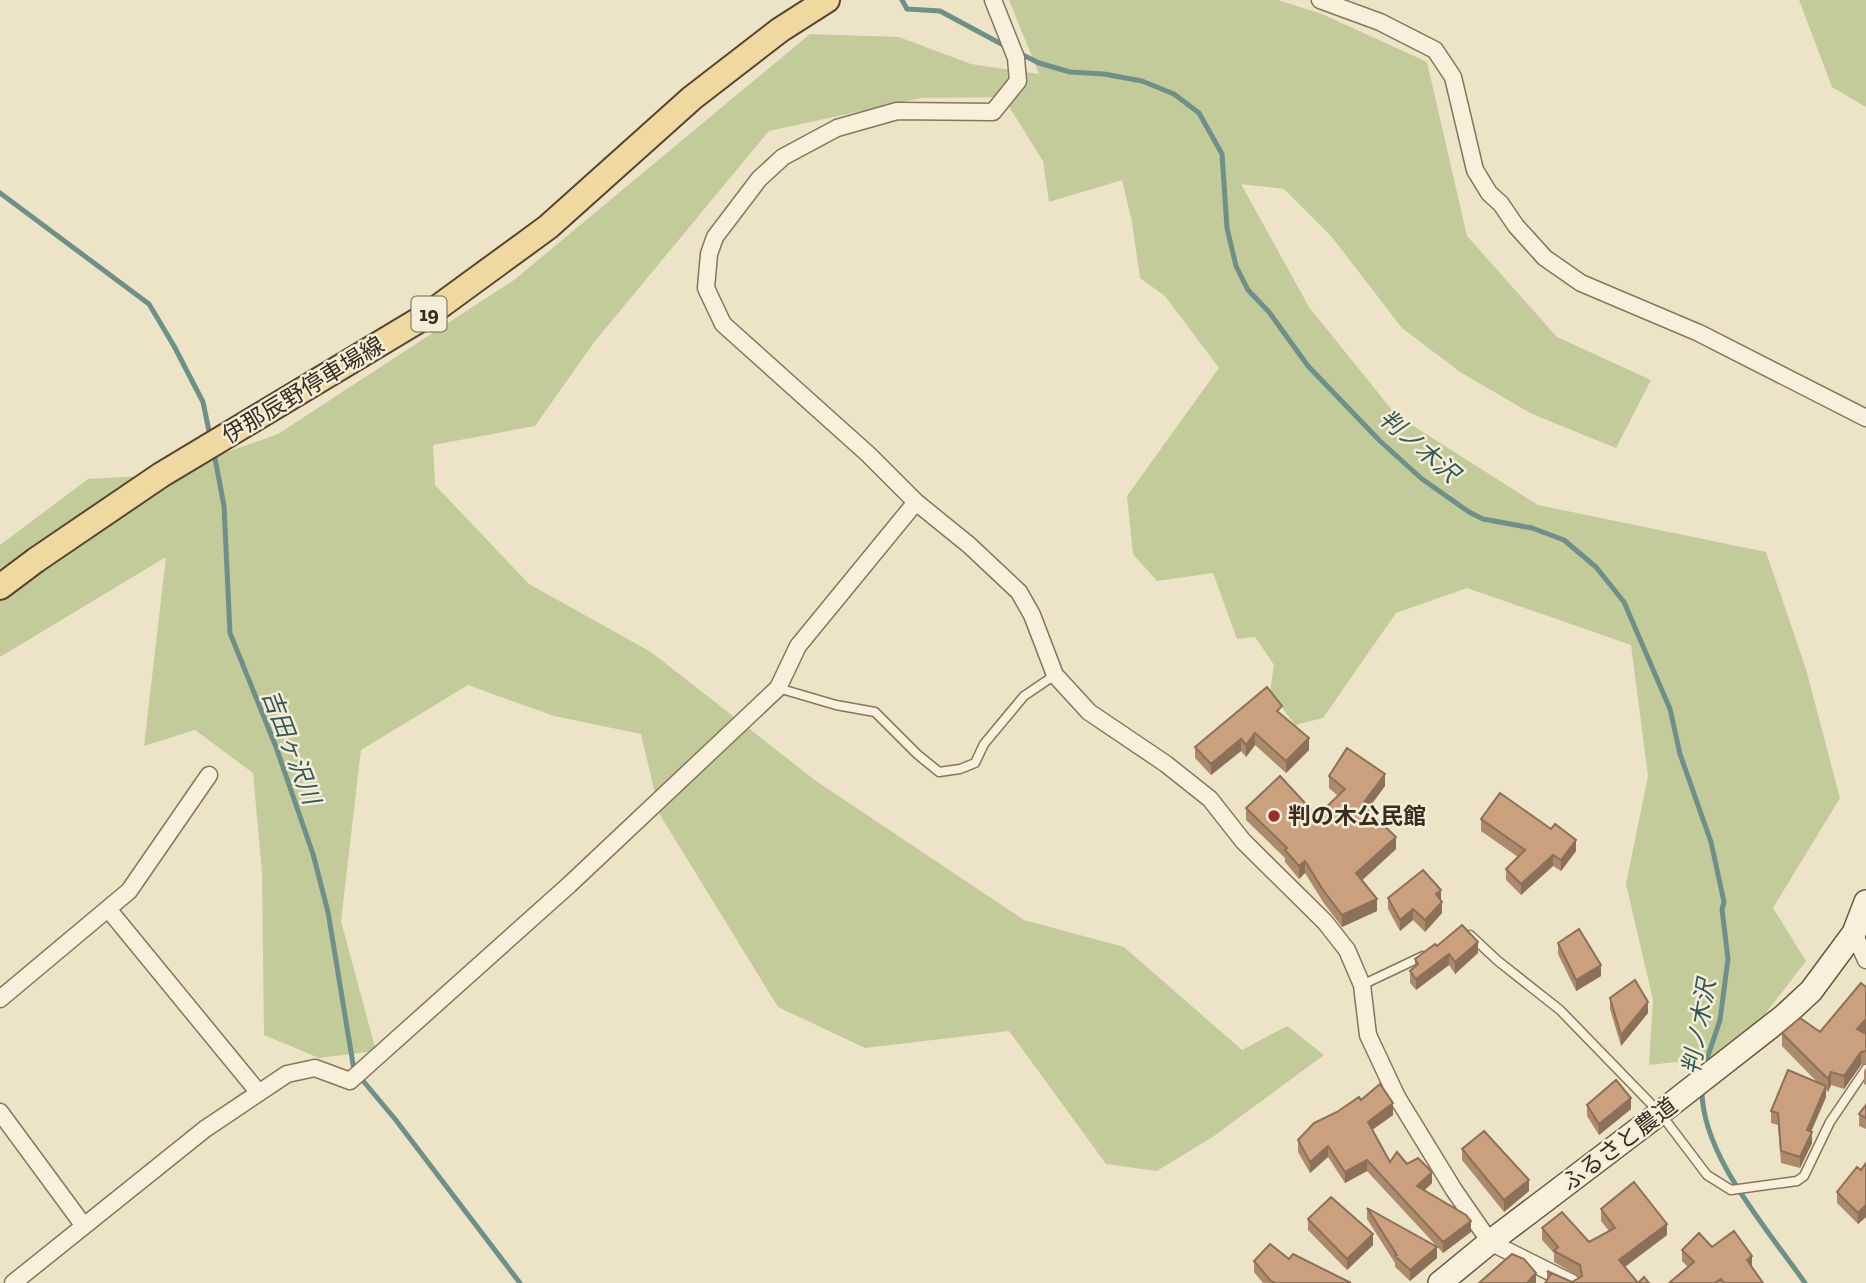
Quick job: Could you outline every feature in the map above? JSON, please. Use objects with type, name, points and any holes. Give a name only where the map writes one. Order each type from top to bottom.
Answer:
[{"type":"main road","name":"伊那辰野停車場線","points":[[0,587],[161,475],[429,314],[548,227],[692,98],[780,30],[827,0]]},
{"type":"street","points":[[993,0],[1016,58],[1018,82],[993,112],[897,111],[837,128],[783,157],[759,179],[716,237],[709,254],[706,288],[723,324],[869,455],[916,502],[969,545],[1019,592],[1032,615],[1055,675],[1089,712],[1166,764],[1210,799],[1243,841],[1325,922],[1347,950],[1363,985],[1367,1035],[1397,1097],[1454,1190],[1490,1241],[1572,1283]]},
{"type":"street","points":[[1321,0],[1380,22],[1435,50],[1453,77],[1475,170],[1489,193],[1502,204],[1516,226],[1545,258],[1581,283],[1699,334],[1866,418]]},
{"type":"street","points":[[13,1283],[205,1129],[287,1074],[315,1068],[350,1081],[569,885],[778,688],[798,646],[916,502]]},
{"type":"street","points":[[0,999],[129,891],[209,775]]},
{"type":"street","name":"ふるさと農道","points":[[1440,1283],[1490,1241],[1784,1016],[1811,991],[1854,933],[1866,902]]},
{"type":"street","points":[[113,915],[259,1093]]},
{"type":"street","points":[[1854,933],[1866,960]]},
{"type":"street","points":[[0,1112],[84,1226]]},
{"type":"lane","points":[[778,688],[836,705],[875,712],[939,772],[960,769],[975,762],[984,744],[1024,696],[1055,675]]},
{"type":"lane","points":[[1463,928],[1498,961],[1560,1010],[1660,1113],[1707,1175],[1731,1190],[1797,1181],[1804,1176],[1830,1122],[1866,1069]]},
{"type":"lane","points":[[1363,985],[1427,953]]},
{"type":"green space","points":[[1009,0],[1278,0],[1322,14],[1427,62],[1467,236],[1557,337],[1651,380],[1616,448],[1532,414],[1460,372],[1402,328],[1331,236],[1284,189],[1241,184],[1309,307],[1396,415],[1538,505],[1766,552],[1806,669],[1840,798],[1773,908],[1806,961],[1733,1056],[1649,1065],[1653,1000],[1626,884],[1648,776],[1631,645],[1467,588],[1396,613],[1323,718],[1295,725],[1270,692],[1274,665],[1255,637],[1237,639],[1213,573],[1157,581],[1133,554],[1127,496],[1219,368],[1165,296],[1140,278],[1132,222],[1122,180],[1049,202],[1043,161],[1003,97],[921,98],[769,131],[595,341],[535,426],[433,445],[435,485],[529,584],[651,652],[816,781],[1024,920],[1124,947],[1242,1050],[1287,1026],[1324,1055],[1214,1136],[1157,1171],[1106,1164],[1009,1031],[865,1048],[778,1007],[660,815],[641,734],[554,716],[468,685],[361,750],[341,921],[376,1051],[319,1058],[264,1035],[262,873],[253,773],[195,730],[144,746],[166,557],[0,657],[0,545],[88,479],[161,475],[278,434],[514,280],[810,34],[899,37],[971,64],[1039,74]]},
{"type":"green space","points":[[1799,0],[1866,0],[1866,107],[1832,87]]},
{"type":"building","points":[[1267,687],[1282,706],[1277,711],[1309,738],[1286,761],[1255,733],[1246,745],[1241,739],[1211,764],[1195,747]]},
{"type":"building","points":[[1347,748],[1385,774],[1362,805],[1396,837],[1356,873],[1377,899],[1342,915],[1305,861],[1299,866],[1285,850],[1287,848],[1246,808],[1280,776],[1317,816],[1345,789],[1329,776]]},
{"type":"building","points":[[1500,793],[1551,829],[1555,824],[1576,840],[1561,860],[1553,855],[1521,884],[1506,869],[1525,850],[1481,819]]},
{"type":"building","points":[[1423,870],[1441,890],[1436,894],[1442,902],[1425,920],[1413,909],[1400,920],[1388,898]]},
{"type":"building","points":[[1462,925],[1478,942],[1455,962],[1449,954],[1416,979],[1410,971],[1418,964],[1415,959],[1435,944],[1437,946]]},
{"type":"building","points":[[1579,929],[1601,965],[1576,980],[1558,943]]},
{"type":"building","points":[[1635,980],[1648,1002],[1621,1035],[1610,998]]},
{"type":"building","points":[[1861,983],[1866,987],[1866,1019],[1857,1029],[1866,1034],[1866,1051],[1861,1052],[1844,1076],[1831,1072],[1828,1079],[1782,1033],[1800,1018],[1820,1032]]},
{"type":"building","points":[[1788,1070],[1826,1086],[1807,1130],[1812,1132],[1800,1157],[1781,1151],[1778,1113],[1771,1111]]},
{"type":"building","points":[[1616,1080],[1631,1098],[1599,1124],[1587,1105]]},
{"type":"building","points":[[1380,1084],[1393,1103],[1368,1122],[1390,1162],[1397,1152],[1407,1164],[1418,1158],[1432,1172],[1417,1186],[1466,1215],[1471,1221],[1443,1242],[1367,1160],[1345,1172],[1328,1146],[1310,1162],[1298,1140],[1314,1123],[1359,1097],[1361,1100]]},
{"type":"building","points":[[1866,1105],[1866,1118],[1859,1114]]},
{"type":"building","points":[[1484,1131],[1529,1180],[1504,1200],[1462,1149]]},
{"type":"building","points":[[1866,1163],[1866,1205],[1858,1213],[1837,1192],[1857,1167],[1861,1170]]},
{"type":"building","points":[[1634,1182],[1667,1224],[1619,1260],[1638,1283],[1545,1283],[1551,1274],[1547,1271],[1572,1282],[1582,1276],[1580,1265],[1554,1251],[1558,1247],[1542,1228],[1562,1212],[1589,1242],[1615,1228],[1601,1209]]},
{"type":"building","points":[[1331,1197],[1373,1234],[1347,1259],[1308,1219]]},
{"type":"building","points":[[1367,1208],[1437,1247],[1410,1270],[1395,1256],[1397,1255]]},
{"type":"building","points":[[1734,1231],[1752,1256],[1747,1260],[1763,1283],[1724,1283],[1721,1279],[1714,1283],[1669,1283],[1694,1262],[1682,1250],[1699,1233],[1712,1247]]},
{"type":"building","points":[[1270,1244],[1289,1259],[1293,1254],[1351,1283],[1275,1283],[1254,1261]]},
{"type":"building","points":[[1512,1254],[1524,1259],[1536,1273],[1527,1283],[1479,1283]]},
{"type":"building","points":[[1644,1277],[1649,1283],[1638,1283]]},
{"type":"waterway","name":"判ノ木沢","points":[[902,0],[907,9],[940,11],[1007,47]]},
{"type":"waterway","name":"判ノ木沢","points":[[1019,53],[1039,63],[1070,72],[1104,74],[1142,81],[1174,94],[1199,113],[1222,154],[1227,228],[1236,266],[1248,290],[1269,312],[1308,366],[1380,441],[1422,479],[1483,519],[1532,528],[1564,540],[1596,567],[1624,602],[1670,709],[1680,754],[1711,842],[1724,902],[1722,909],[1728,959],[1720,1020],[1704,1068]]},
{"type":"waterway","name":"吉田ヶ沢川","points":[[0,193],[149,304],[203,402],[210,436]]},
{"type":"waterway","name":"吉田ヶ沢川","points":[[214,453],[224,506],[230,633],[276,747],[313,854],[328,912],[354,1070],[395,1119],[520,1283]]},
{"type":"waterway","name":"判ノ木沢","points":[[1702,1088],[1704,1113],[1724,1165],[1756,1216],[1805,1283]]},
{"type":"place","name":"判の木公民館","points":[[1274,816]]}]
